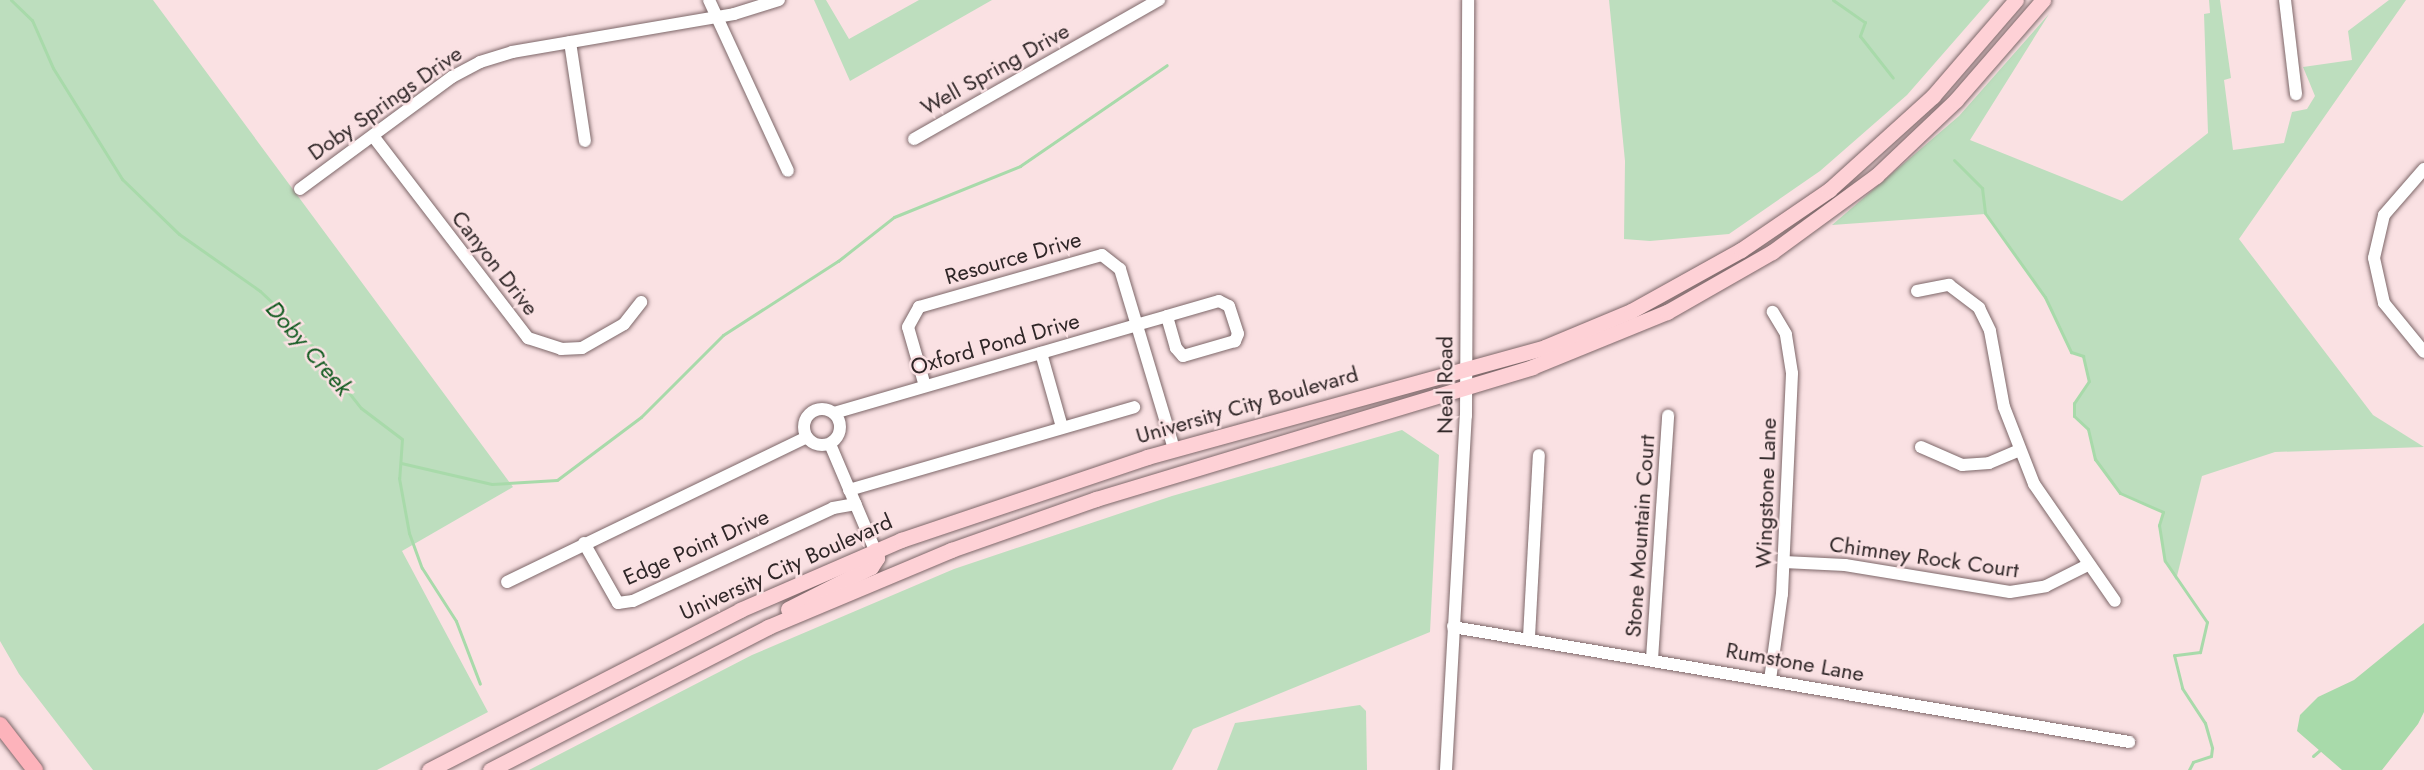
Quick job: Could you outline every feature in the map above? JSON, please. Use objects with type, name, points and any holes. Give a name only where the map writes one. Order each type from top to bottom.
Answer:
[{"type":"highway","points":[[0,725],[35,770]]},
{"type":"main road","name":"University City Boulevard","points":[[429,770],[721,619],[875,550],[1004,502],[1174,449],[1545,347],[1631,310],[1790,219],[1863,162],[1933,96],[2016,0]]},
{"type":"main road","name":"University City Boulevard","points":[[490,770],[768,627],[1018,525],[1466,387],[1641,325],[1782,245],[1855,193],[1929,129],[2043,0]]},
{"type":"main road","points":[[768,627],[779,613],[871,567],[877,558],[875,550]]},
{"type":"street","points":[[710,0],[788,171]]},
{"type":"street","name":"Doby Springs Drive","points":[[300,189],[480,62],[570,42],[717,17],[779,0]]},
{"type":"street","name":"Well Spring Drive","points":[[914,139],[1159,0]]},
{"type":"street","name":"Neal Road","points":[[1446,770],[1466,387],[1468,0]]},
{"type":"street","points":[[2285,0],[2296,94]]},
{"type":"street","points":[[570,42],[585,141]]},
{"type":"street","name":"Canyon Drive","points":[[373,136],[528,338],[561,350],[582,348],[618,328],[640,302]]},
{"type":"street","points":[[2424,169],[2384,215],[2374,258],[2384,303],[2424,352]]},
{"type":"street","name":"Resource Drive","points":[[925,386],[908,327],[919,308],[1095,255],[1111,258],[1120,269],[1174,449]]},
{"type":"street","points":[[1917,291],[1949,285],[1979,308],[1990,331],[1999,387],[2019,450],[2040,496],[2115,602]]},
{"type":"street","name":"Oxford Pond Drive","points":[[807,437],[804,425],[809,414],[820,409],[834,413],[1167,316],[1224,301],[1238,334],[1235,341],[1184,356],[1176,348],[1167,316]]},
{"type":"street","name":"Wingstone Lane","points":[[1770,680],[1784,562],[1791,355],[1773,312]]},
{"type":"street","points":[[1041,353],[1062,428]]},
{"type":"street","points":[[849,490],[1134,406]]},
{"type":"street","points":[[830,444],[840,432],[834,413]]},
{"type":"street","name":"Stone Mountain Court","points":[[1652,659],[1668,416]]},
{"type":"street","points":[[507,582],[807,437],[816,444],[830,444]]},
{"type":"street","points":[[830,444],[875,550]]},
{"type":"street","points":[[1922,447],[1962,465],[1989,463],[2019,450]]},
{"type":"street","points":[[1529,637],[1539,455]]},
{"type":"street","name":"Edge Point Drive","points":[[584,543],[618,603],[633,601],[833,508],[856,504]]},
{"type":"street","name":"Chimney Rock Court","points":[[1784,562],[1845,565],[2010,592],[2046,586],[2088,565]]},
{"type":"street","name":"Rumstone Lane","points":[[1453,627],[1529,637],[2129,742]]},
{"type":"shaded area","points":[[0,0],[153,0],[513,487],[402,551],[488,712],[377,770],[93,770],[19,674],[0,641]]},
{"type":"shaded area","points":[[814,0],[826,0],[849,39],[919,0],[992,0],[850,81]]},
{"type":"shaded area","points":[[1609,0],[1990,0],[1907,95],[1820,171],[1729,234],[1650,241],[1624,239],[1625,161]]},
{"type":"shaded area","points":[[2209,0],[2220,0],[2231,78],[2224,80],[2233,150],[2284,143],[2292,112],[2307,109],[2315,96],[2303,67],[2352,60],[2348,31],[2389,0],[2406,0],[2239,239],[2373,415],[2424,447],[2275,452],[2202,476],[2176,580],[2165,561],[2159,525],[2163,512],[2120,493],[2095,459],[2088,429],[2074,416],[2074,403],[2089,381],[2083,356],[2071,352],[2045,297],[1985,214],[1832,225],[1959,116],[2049,14],[1970,140],[2122,201],[2208,133],[2204,14],[2210,13]]},
{"type":"shaded area","points":[[1402,430],[1439,455],[1430,632],[1193,729],[1172,770],[529,770],[752,655],[954,569],[1172,496]]},
{"type":"shaded area","points":[[2424,623],[2424,712],[2418,724],[2382,770],[2342,770],[2297,731],[2300,715],[2318,697],[2354,680]]},
{"type":"shaded area","points":[[1360,705],[1366,711],[1367,770],[1217,770],[1235,723]]},
{"type":"waterway","name":"Doby Creek","points":[[11,0],[32,20],[53,68],[122,179],[179,234],[260,291],[294,323],[361,408],[402,439],[399,478],[409,533],[422,568],[456,621],[480,684]]},
{"type":"waterway","points":[[1833,0],[1865,22],[1860,36],[1893,78]]},
{"type":"waterway","points":[[401,463],[492,484],[557,480],[641,417],[723,335],[838,261],[894,217],[1020,166],[1167,65]]},
{"type":"waterway","points":[[1954,160],[1982,188],[1985,213],[2045,297],[2071,352],[2083,356],[2089,381],[2074,403],[2074,416],[2088,429],[2095,459],[2120,493],[2163,512],[2159,525],[2165,561],[2207,622],[2200,652],[2174,655],[2182,688],[2205,723],[2212,748],[2211,756],[2193,762],[2189,770]]},
{"type":"waterway","points":[[2313,756],[2320,750]]}]
